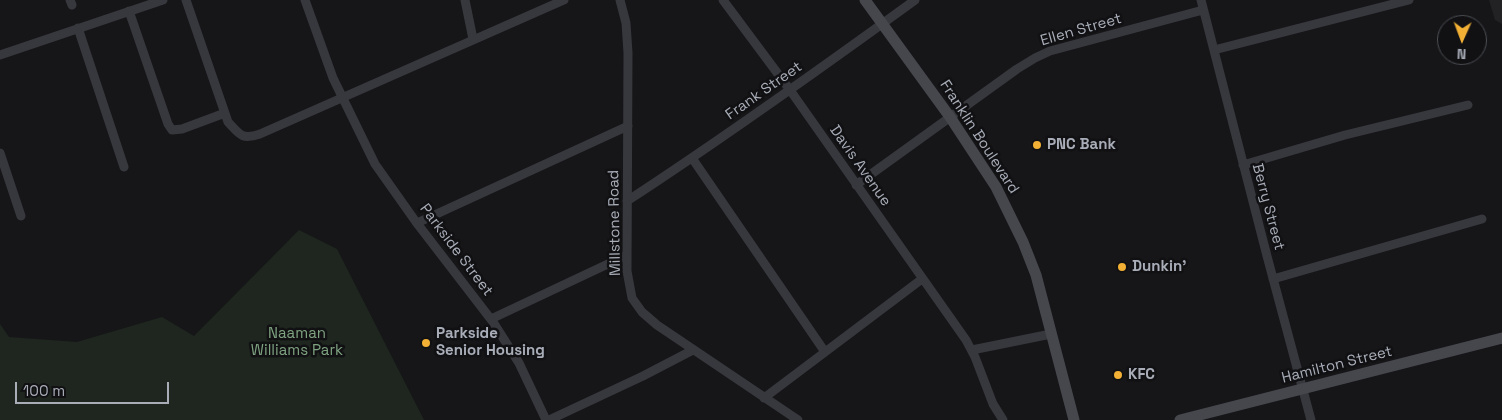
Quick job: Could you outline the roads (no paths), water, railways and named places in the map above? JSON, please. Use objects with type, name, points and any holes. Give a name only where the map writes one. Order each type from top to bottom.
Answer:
[{"type":"main road","name":"Franklin Boulevard","points":[[866,0],[950,117],[996,187],[1023,242],[1036,275],[1074,420]]},
{"type":"main road","name":"Hamilton Street","points":[[1180,420],[1502,338]]},
{"type":"street","points":[[0,55],[163,0]]},
{"type":"street","points":[[186,0],[228,122],[239,134],[249,138],[564,0]]},
{"type":"street","name":"Parkside Street","points":[[305,0],[342,98],[375,164],[490,319],[519,363],[547,420]]},
{"type":"street","points":[[464,0],[474,39]]},
{"type":"street","name":"Millstone Road","points":[[620,0],[626,23],[628,53],[627,271],[632,298],[642,312],[657,325],[798,420]]},
{"type":"street","name":"Davis Avenue","points":[[723,0],[790,90],[972,350],[994,404],[1003,420]]},
{"type":"street","name":"Frank Street","points":[[627,200],[692,158],[790,90],[915,0]]},
{"type":"street","name":"Berry Street","points":[[1201,0],[1272,279],[1311,420]]},
{"type":"street","points":[[1214,50],[1409,0]]},
{"type":"street","name":"Ellen Street","points":[[856,185],[1035,58],[1050,51],[1203,10]]},
{"type":"street","points":[[129,11],[168,124],[172,130],[182,129],[226,113]]},
{"type":"street","points":[[78,28],[124,167]]},
{"type":"street","points":[[1243,165],[1345,135],[1468,105]]},
{"type":"street","points":[[417,223],[628,126]]},
{"type":"street","points":[[0,153],[21,216]]},
{"type":"street","points":[[692,158],[825,352]]},
{"type":"street","points":[[1272,279],[1482,220]]},
{"type":"street","points":[[490,319],[627,255]]},
{"type":"street","points":[[764,398],[922,279]]},
{"type":"street","points":[[972,350],[1051,334]]},
{"type":"street","points":[[547,420],[643,376],[693,350]]},
{"type":"place","name":"PNC Bank","points":[[1037,145]]},
{"type":"place","name":"Dunkin'","points":[[1122,267]]},
{"type":"place","name":"Parkside Senior Housing","points":[[426,343]]},
{"type":"place","name":"KFC","points":[[1118,375]]},
{"type":"park label","name":"Naaman Williams Park","points":[[297,342]]}]
